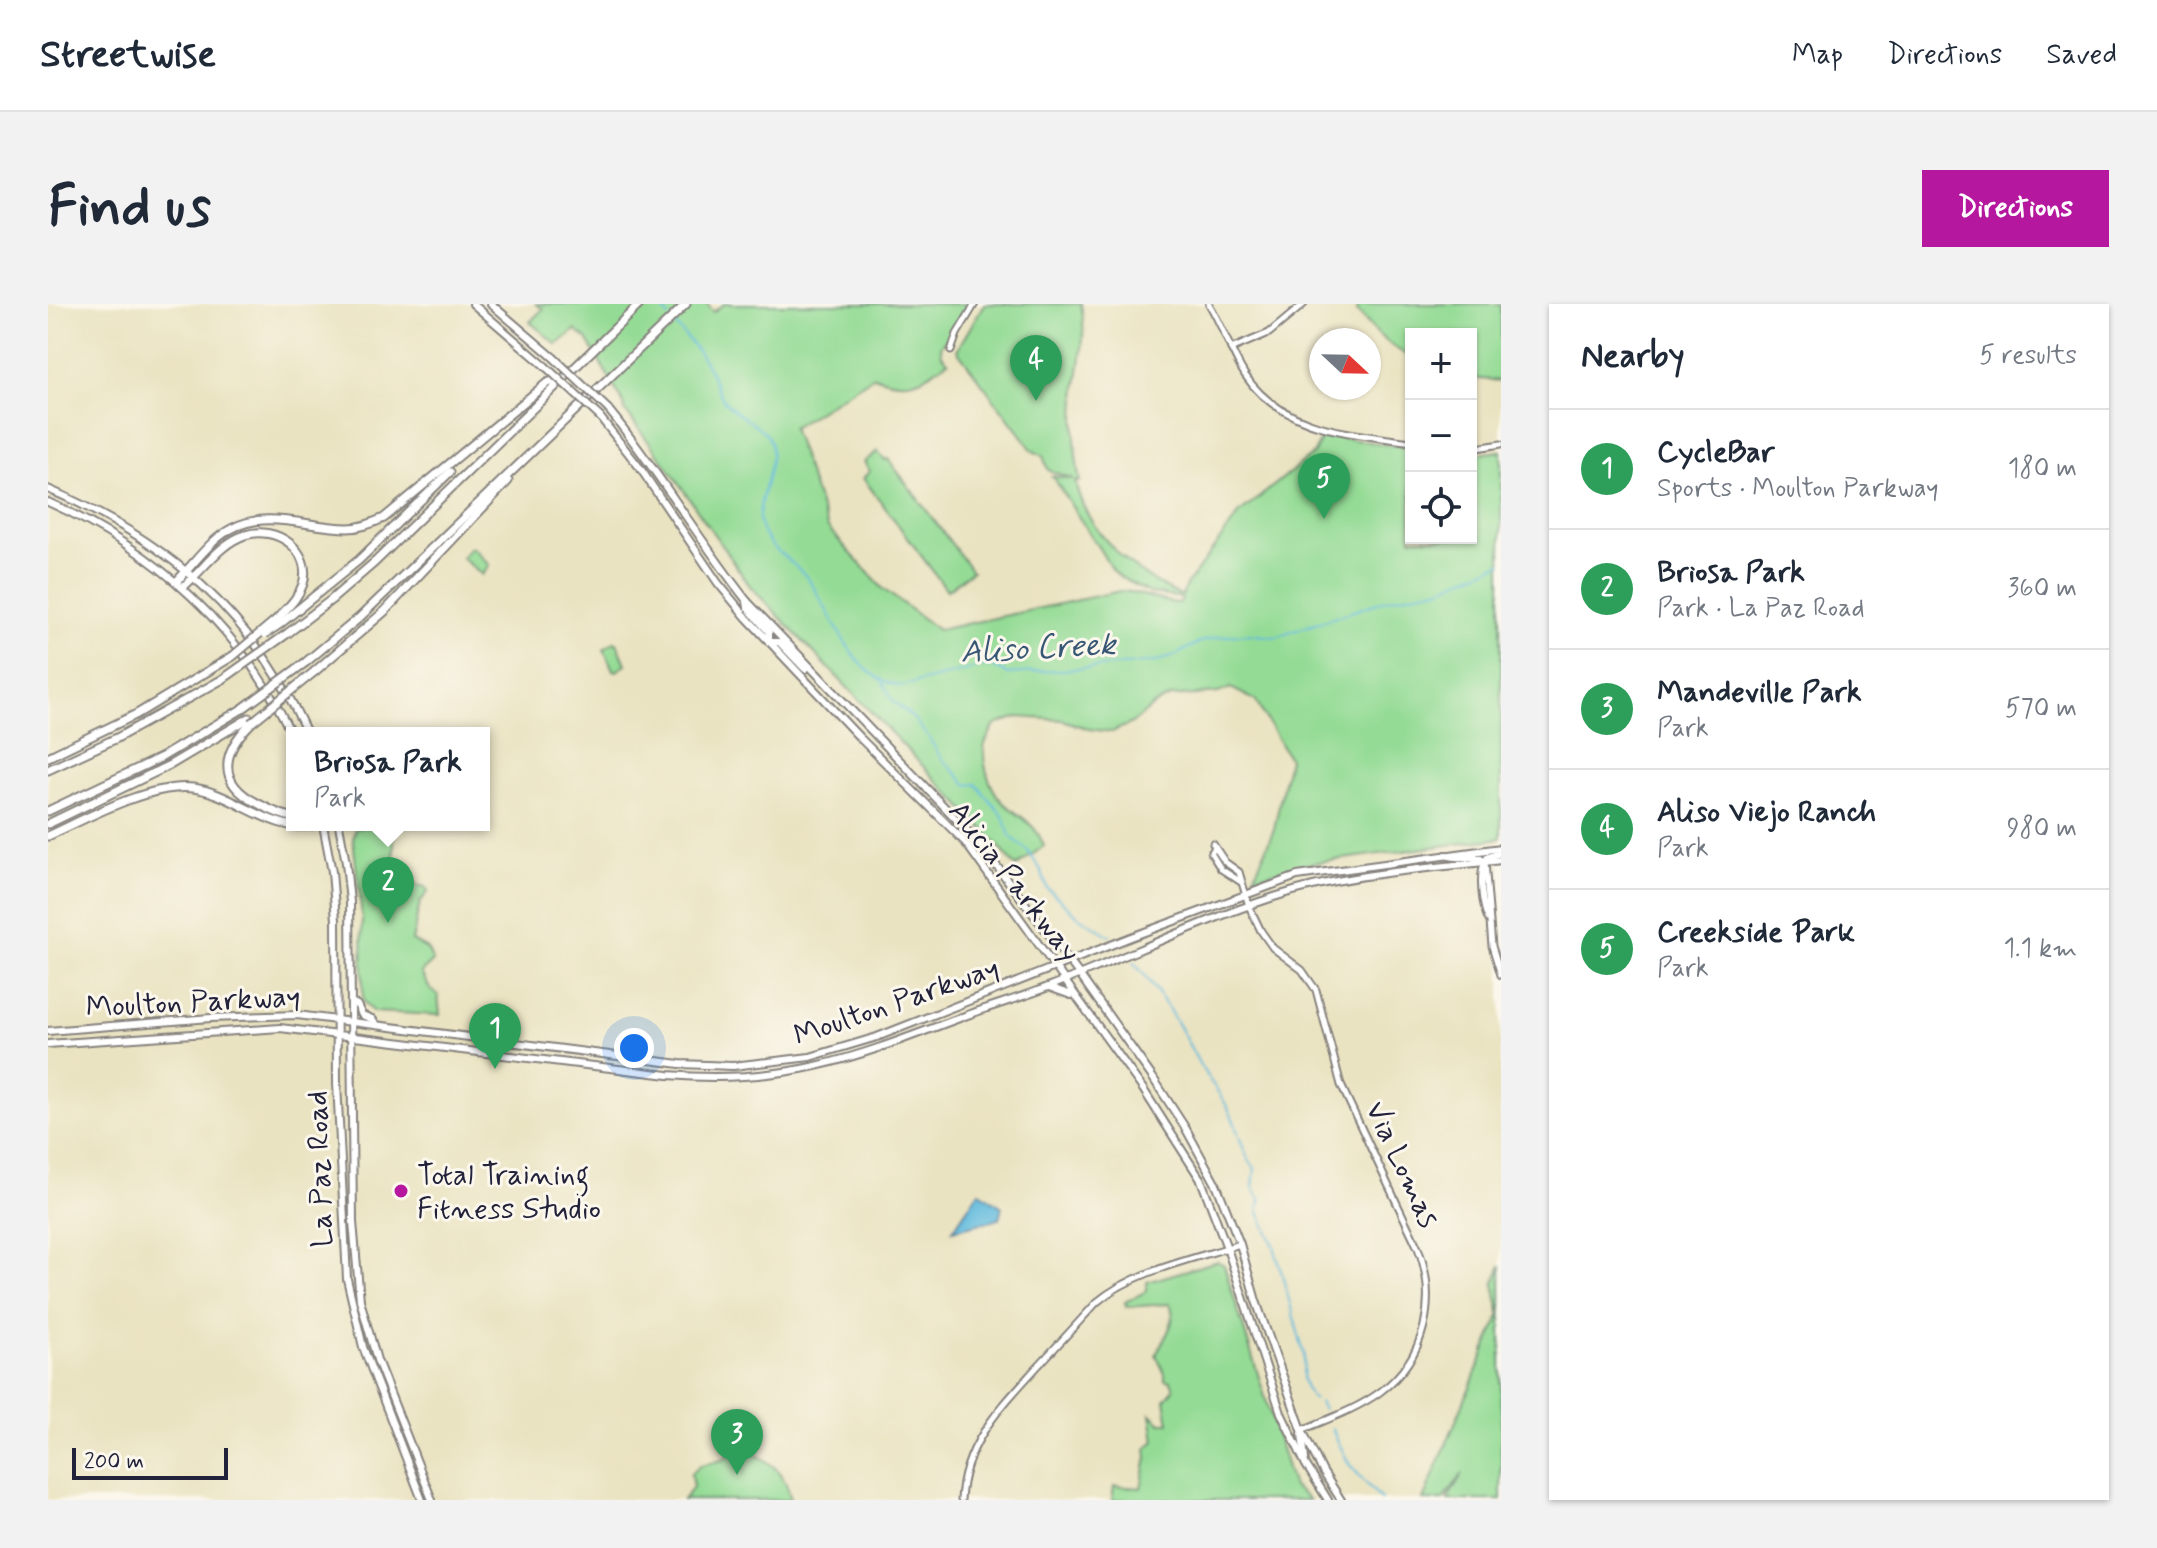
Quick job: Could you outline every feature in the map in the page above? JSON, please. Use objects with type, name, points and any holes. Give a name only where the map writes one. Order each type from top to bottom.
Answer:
[{"type":"highway","points":[[48,770],[117,738],[223,679],[331,600],[403,535],[640,304]]},
{"type":"highway","points":[[48,811],[138,769],[242,709],[306,662],[359,618],[686,305]]},
{"type":"highway","points":[[180,584],[187,571],[224,533],[250,522],[270,520],[346,528],[374,522],[394,512],[547,383],[564,377]]},
{"type":"highway","points":[[48,824],[170,765],[250,720],[314,672],[385,611],[558,426]]},
{"type":"highway","points":[[48,757],[137,714],[233,656],[359,560],[482,439]]},
{"type":"highway","points":[[180,584],[195,577],[238,537],[263,532],[285,538],[299,553],[305,574],[299,594],[278,622]]},
{"type":"highway","points":[[250,720],[230,751],[227,765],[231,779],[243,795],[286,815]]},
{"type":"highway","points":[[48,836],[151,792],[172,788],[194,788],[222,796],[286,825]]},
{"type":"main road","name":"Alicia Parkway","points":[[473,304],[600,417],[640,468],[718,583],[769,642],[965,842],[1023,920],[1054,968],[1143,1089],[1201,1180],[1227,1248],[1283,1419],[1328,1500]]},
{"type":"main road","name":"Alicia Parkway","points":[[491,304],[608,409],[747,601],[980,844],[1079,974],[1186,1129],[1217,1186],[1240,1244],[1256,1301],[1302,1430],[1341,1500]]},
{"type":"main road","points":[[48,489],[122,524],[195,577],[257,647],[304,727]]},
{"type":"main road","points":[[48,502],[115,536],[180,584],[217,621],[243,654],[288,727]]},
{"type":"main road","points":[[747,601],[748,608],[769,632],[769,642],[779,642],[808,671],[819,677]]},
{"type":"main road","points":[[888,765],[896,757]]},
{"type":"main road","name":"La Paz Road","points":[[324,831],[336,920],[343,1236],[350,1299],[363,1347],[422,1500]]},
{"type":"main road","name":"La Paz Road","points":[[340,831],[350,902],[354,1252],[360,1300],[377,1360],[432,1500]]},
{"type":"main road","points":[[1444,855],[1459,859],[1475,857],[1485,862],[1501,850]]},
{"type":"main road","name":"Moulton Parkway","points":[[48,1031],[271,1015],[337,1019],[680,1064],[759,1065],[810,1057],[877,1037],[1290,878],[1317,871],[1501,850]]},
{"type":"main road","name":"Moulton Parkway","points":[[48,1044],[263,1028],[337,1033],[668,1075],[750,1078],[816,1068],[855,1057],[1049,987],[1293,891],[1356,878],[1501,860]]},
{"type":"main road","points":[[1049,987],[1078,999]]},
{"type":"main road","points":[[351,1002],[357,1005],[362,1015],[377,1025]]},
{"type":"main road","points":[[1283,1419],[1302,1430],[1306,1465]]},
{"type":"street","points":[[951,351],[975,304]]},
{"type":"street","points":[[1209,304],[1246,377],[1277,408],[1297,419],[1339,431],[1405,441]]},
{"type":"street","points":[[1231,349],[1281,325],[1304,304]]},
{"type":"street","points":[[1477,448],[1501,444]]},
{"type":"street","name":"Via Lomas","points":[[1214,846],[1225,862],[1239,872],[1256,924],[1273,948],[1302,970],[1316,990],[1337,1074],[1418,1248],[1425,1270],[1427,1318],[1410,1359],[1396,1378],[1369,1399],[1302,1430]]},
{"type":"street","points":[[1485,862],[1481,873],[1485,911],[1501,975]]},
{"type":"street","points":[[961,1500],[968,1462],[986,1424],[1097,1302],[1120,1284],[1240,1244]]},
{"type":"green space","points":[[536,304],[707,304],[713,312],[724,304],[969,304],[941,347],[942,355],[948,361],[913,381],[896,382],[874,376],[792,428],[828,528],[883,589],[938,630],[1120,591],[1180,603],[1182,598],[1149,593],[1113,570],[1052,476],[1073,479],[1048,470],[1043,456],[1033,451],[957,350],[984,304],[1081,304],[1083,335],[1075,435],[1080,482],[1075,481],[1080,499],[1100,534],[1114,549],[1145,575],[1179,595],[1183,595],[1185,587],[1240,513],[1314,453],[1323,435],[1405,447],[1405,544],[1477,544],[1477,454],[1501,451],[1501,838],[1312,863],[1254,877],[1274,829],[1289,759],[1255,700],[1231,688],[1218,693],[1170,697],[1155,704],[1132,723],[1112,732],[1089,729],[1063,720],[1018,717],[995,725],[984,748],[989,780],[1001,801],[1033,828],[1044,846],[1016,867],[991,837],[750,586],[624,409],[587,339],[575,330],[557,345],[530,322],[543,309]]},
{"type":"green space","points":[[1359,304],[1501,304],[1501,381],[1477,379],[1477,328],[1405,328],[1405,354],[1381,336],[1381,328],[1372,328],[1357,311]]},
{"type":"green space","points":[[878,451],[885,460],[888,459],[972,571],[947,590],[863,478],[870,471],[864,462]]},
{"type":"green space","points":[[469,548],[473,548],[489,565],[482,575],[462,558]]},
{"type":"green space","points":[[614,642],[626,664],[617,671],[613,670],[604,649]]},
{"type":"green space","points":[[355,831],[394,831],[394,875],[411,877],[416,885],[426,887],[428,892],[420,902],[412,941],[427,949],[433,961],[421,973],[430,989],[438,995],[440,1015],[373,1012],[363,1001],[362,916]]},
{"type":"green space","points":[[1217,1261],[1224,1265],[1293,1487],[1309,1500],[1112,1500],[1114,1486],[1141,1488],[1146,1449],[1155,1441],[1151,1414],[1161,1423],[1169,1423],[1165,1400],[1174,1389],[1171,1381],[1165,1380],[1156,1355],[1172,1323],[1169,1304],[1126,1307],[1125,1302],[1147,1291],[1147,1282]]},
{"type":"green space","points":[[1501,1265],[1501,1500],[1447,1500],[1463,1473],[1443,1500],[1423,1500],[1500,1315],[1494,1283]]},
{"type":"green space","points":[[741,1445],[779,1472],[791,1500],[683,1500],[693,1487],[691,1473],[701,1465],[722,1460]]},
{"type":"water","points":[[979,1191],[1002,1207],[999,1219],[953,1230]]},
{"type":"waterway","name":"Aliso Creek","points":[[659,304],[669,317]]},
{"type":"waterway","name":"Aliso Creek","points":[[673,322],[702,358],[726,403],[768,437],[771,445],[770,466],[759,511],[766,538],[809,580],[857,659],[870,672],[902,686],[989,665],[1008,674],[1155,662],[1218,637],[1246,634],[1276,637],[1392,598],[1438,589],[1501,563]]},
{"type":"waterway","points":[[883,683],[893,701],[913,718],[941,758],[968,785],[976,784],[1003,816],[1010,836],[1027,850],[1041,870],[1047,888],[1079,917],[1110,936]]},
{"type":"waterway","points":[[1133,962],[1162,998],[1227,1106],[1247,1157],[1255,1168],[1253,1187],[1261,1201],[1258,1210],[1274,1246],[1304,1354],[1303,1379],[1314,1400]]},
{"type":"waterway","points":[[1319,1402],[1323,1409]]},
{"type":"waterway","points":[[1332,1429],[1349,1464],[1381,1500]]},
{"type":"place","name":"Aliso Viejo Ranch","points":[[1036,401]]},
{"type":"place","name":"Creekside Park","points":[[1324,519]]},
{"type":"place","name":"Briosa Park","points":[[388,923]]},
{"type":"place","name":"CycleBar","points":[[495,1069]]},
{"type":"place","name":"Total Training Fitness Studio","points":[[401,1191]]},
{"type":"place","name":"Mandeville Park","points":[[737,1475]]}]
